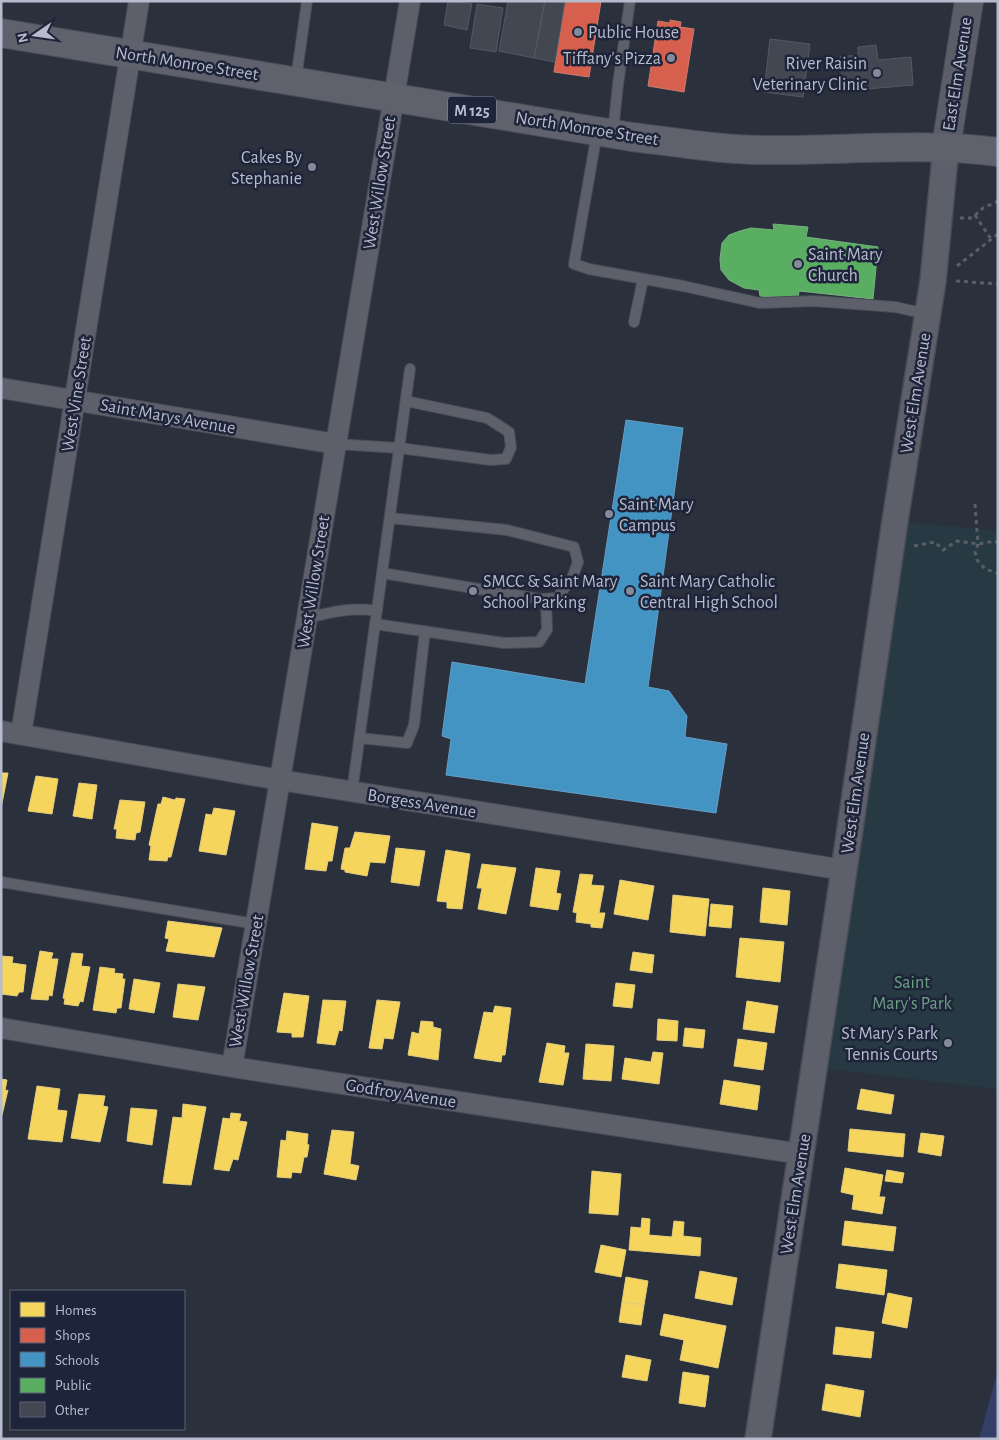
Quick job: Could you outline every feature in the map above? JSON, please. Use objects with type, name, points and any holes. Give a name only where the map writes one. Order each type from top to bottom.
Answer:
[{"type":"main road","name":"East Elm Avenue","points":[[946,147],[968,1]]},
{"type":"main road","name":"North Monroe Street","points":[[1,33],[701,146],[763,150],[946,147],[998,152]]},
{"type":"street","name":"West Vine Street","points":[[21,734],[139,1]]},
{"type":"street","name":"West Willow Street","points":[[232,1067],[410,1]]},
{"type":"street","name":"West Elm Avenue","points":[[758,1439],[932,281],[946,147]]},
{"type":"street","name":"Saint Marys Avenue","points":[[1,388],[336,444]]},
{"type":"street","name":"Borgess Avenue","points":[[1,732],[352,792],[844,870]]},
{"type":"street","name":"Godfroy Avenue","points":[[1,1028],[232,1067],[801,1154]]},
{"type":"lane","points":[[296,81],[307,1]]},
{"type":"lane","points":[[630,1],[618,84],[574,264],[589,270],[760,303],[814,301],[895,307],[927,314]]},
{"type":"lane","points":[[634,322],[643,279]]},
{"type":"lane","points":[[352,792],[410,369]]},
{"type":"lane","points":[[336,444],[399,448],[491,460],[506,459],[511,447],[509,432],[487,418],[406,400]]},
{"type":"lane","points":[[382,573],[546,599],[557,598],[572,578],[578,562],[574,546],[506,530],[390,518]]},
{"type":"lane","points":[[375,624],[504,643],[539,642],[547,630],[546,599]]},
{"type":"lane","points":[[307,618],[337,610],[360,608],[377,611]]},
{"type":"lane","points":[[360,738],[407,743],[414,725],[425,631]]},
{"type":"lane","points":[[1,882],[256,924]]},
{"type":"path","points":[[939,219],[972,218],[983,208],[997,203],[998,195]]},
{"type":"path","points":[[975,215],[991,239]]},
{"type":"path","points":[[932,281],[964,261],[998,234]]},
{"type":"path","points":[[932,281],[950,280],[998,284]]},
{"type":"path","points":[[975,504],[978,544],[975,552],[977,560],[986,569],[998,573]]},
{"type":"path","points":[[891,548],[935,542],[943,550],[957,541],[978,544],[995,541],[998,543]]},
{"type":"green space","name":"Saint Mary's Park","points":[[895,521],[998,531],[998,1089],[814,1067]]},
{"type":"water","points":[[998,1370],[998,1439],[979,1439]]},
{"type":"building: Homes","points":[[1,773],[8,773],[1,808]]},
{"type":"building: Homes","points":[[36,776],[58,779],[52,814],[28,811]]},
{"type":"building: Homes","points":[[79,783],[97,785],[92,819],[73,816]]},
{"type":"building: Homes","points":[[163,797],[175,800],[176,798],[185,799],[171,857],[168,857],[167,861],[149,860],[151,846],[149,845],[158,804],[161,804]]},
{"type":"building: Homes","points":[[120,800],[145,802],[140,832],[136,833],[135,840],[116,838],[117,829],[114,829]]},
{"type":"building: Homes","points":[[214,808],[235,811],[226,855],[199,851],[206,814],[212,815]]},
{"type":"building: Homes","points":[[312,823],[338,827],[332,861],[328,861],[326,871],[305,869]]},
{"type":"building: Homes","points":[[355,832],[390,836],[385,863],[370,862],[367,876],[345,872],[345,870],[341,869],[345,848],[350,848]]},
{"type":"building: Homes","points":[[396,848],[425,851],[419,886],[391,882]]},
{"type":"building: Homes","points":[[446,850],[470,854],[462,909],[447,908],[447,902],[437,901]]},
{"type":"building: Homes","points":[[482,864],[516,868],[506,914],[478,909],[482,888],[477,888]]},
{"type":"building: Homes","points":[[536,868],[560,871],[556,893],[561,894],[558,910],[530,906]]},
{"type":"building: Homes","points":[[580,874],[593,875],[591,885],[604,886],[599,913],[605,913],[602,928],[576,922],[577,913],[573,912]]},
{"type":"building: Homes","points":[[620,880],[654,886],[648,920],[614,914]]},
{"type":"building: Homes","points":[[763,888],[790,891],[787,925],[760,922]]},
{"type":"building: Homes","points":[[673,895],[709,899],[705,936],[670,932]]},
{"type":"building: Homes","points":[[711,904],[733,906],[731,928],[709,926]]},
{"type":"building: Homes","points":[[168,921],[222,928],[214,957],[166,951],[169,939],[165,938]]},
{"type":"building: Homes","points":[[740,938],[784,942],[780,982],[736,977]]},
{"type":"building: Homes","points":[[40,951],[53,953],[51,959],[58,959],[52,996],[49,995],[48,1000],[31,999]]},
{"type":"building: Homes","points":[[633,952],[654,955],[652,973],[630,970]]},
{"type":"building: Homes","points":[[72,953],[83,954],[81,966],[90,967],[83,1002],[80,1001],[78,1006],[64,1004],[65,999],[63,998]]},
{"type":"building: Homes","points":[[1,956],[13,957],[12,963],[26,965],[23,992],[19,992],[17,996],[1,994]]},
{"type":"building: Homes","points":[[100,967],[115,969],[114,973],[123,974],[122,979],[125,979],[121,1008],[117,1008],[116,1013],[93,1010]]},
{"type":"building: Homes","points":[[134,979],[160,983],[154,1013],[129,1009]]},
{"type":"building: Homes","points":[[616,983],[635,985],[632,1008],[613,1006]]},
{"type":"building: Homes","points":[[178,984],[205,987],[198,1020],[173,1017]]},
{"type":"building: Homes","points":[[284,993],[309,996],[303,1037],[292,1037],[292,1033],[277,1032]]},
{"type":"building: Homes","points":[[323,1000],[346,1001],[342,1031],[339,1030],[335,1045],[317,1043]]},
{"type":"building: Homes","points":[[377,1000],[400,1002],[393,1039],[384,1038],[382,1049],[369,1048]]},
{"type":"building: Homes","points":[[747,1001],[778,1006],[774,1033],[743,1029]]},
{"type":"building: Homes","points":[[495,1006],[511,1008],[505,1055],[502,1055],[501,1062],[474,1058],[484,1012],[493,1013]]},
{"type":"building: Homes","points":[[658,1019],[678,1021],[677,1041],[657,1040]]},
{"type":"building: Homes","points":[[421,1021],[433,1022],[433,1027],[441,1029],[438,1060],[408,1055],[412,1032],[419,1034]]},
{"type":"building: Homes","points":[[685,1028],[705,1030],[703,1048],[683,1046]]},
{"type":"building: Homes","points":[[738,1039],[767,1043],[763,1070],[734,1066]]},
{"type":"building: Homes","points":[[547,1043],[565,1046],[564,1053],[569,1053],[563,1085],[539,1082]]},
{"type":"building: Homes","points":[[586,1044],[614,1046],[611,1081],[583,1079]]},
{"type":"building: Homes","points":[[653,1052],[663,1053],[659,1084],[622,1079],[625,1058],[651,1062]]},
{"type":"building: Homes","points":[[1,1079],[7,1080],[5,1091],[8,1090],[2,1115]]},
{"type":"building: Homes","points":[[724,1080],[760,1086],[757,1110],[720,1104]]},
{"type":"building: Homes","points":[[37,1086],[60,1089],[57,1110],[67,1111],[62,1142],[28,1139]]},
{"type":"building: Homes","points":[[861,1089],[894,1095],[891,1114],[857,1109]]},
{"type":"building: Homes","points":[[79,1094],[105,1096],[103,1106],[108,1107],[100,1142],[71,1138]]},
{"type":"building: Homes","points":[[183,1104],[206,1107],[191,1185],[163,1183],[173,1117],[182,1118]]},
{"type":"building: Homes","points":[[131,1108],[157,1110],[152,1145],[127,1141]]},
{"type":"building: Homes","points":[[231,1113],[241,1114],[239,1121],[247,1122],[238,1160],[233,1159],[229,1171],[214,1169],[223,1118],[230,1119]]},
{"type":"building: Homes","points":[[850,1129],[905,1134],[903,1157],[848,1151]]},
{"type":"building: Homes","points":[[332,1130],[354,1132],[350,1164],[359,1166],[356,1180],[324,1174]]},
{"type":"building: Homes","points":[[287,1131],[308,1134],[307,1144],[309,1145],[307,1157],[304,1157],[301,1173],[292,1172],[291,1178],[277,1177],[281,1140],[286,1141]]},
{"type":"building: Homes","points":[[921,1133],[944,1136],[941,1156],[918,1152]]},
{"type":"building: Homes","points":[[845,1168],[883,1175],[879,1197],[885,1197],[882,1214],[852,1209],[854,1195],[841,1192]]},
{"type":"building: Homes","points":[[887,1170],[904,1173],[902,1183],[885,1181]]},
{"type":"building: Homes","points":[[592,1171],[621,1174],[618,1215],[589,1213]]},
{"type":"building: Homes","points":[[642,1218],[650,1219],[649,1235],[672,1237],[674,1221],[684,1222],[683,1236],[701,1238],[700,1256],[629,1250],[631,1227],[641,1228]]},
{"type":"building: Homes","points":[[845,1221],[896,1227],[893,1251],[842,1245]]},
{"type":"building: Homes","points":[[601,1245],[626,1250],[621,1277],[595,1272]]},
{"type":"building: Homes","points":[[839,1264],[887,1270],[884,1295],[836,1288]]},
{"type":"building: Homes","points":[[700,1271],[737,1278],[732,1305],[695,1298]]},
{"type":"building: Homes","points":[[626,1277],[648,1281],[644,1305],[622,1302]]},
{"type":"building: Homes","points":[[888,1293],[912,1298],[907,1328],[882,1323]]},
{"type":"building: Homes","points":[[622,1302],[644,1305],[641,1325],[619,1322]]},
{"type":"building: Homes","points":[[664,1314],[726,1326],[718,1368],[680,1360],[684,1340],[660,1335]]},
{"type":"building: Homes","points":[[836,1327],[874,1332],[871,1358],[833,1354]]},
{"type":"building: Homes","points":[[626,1355],[651,1360],[647,1381],[622,1377]]},
{"type":"building: Homes","points":[[683,1372],[709,1376],[705,1407],[679,1403]]},
{"type":"building: Homes","points":[[826,1384],[864,1391],[860,1417],[822,1410]]},
{"type":"building: Shops","name":"Public House","points":[[565,1],[601,1],[589,77],[554,72]]},
{"type":"building: Shops","name":"Tiffany's Pizza","points":[[670,20],[681,22],[680,27],[694,29],[684,92],[648,86],[658,21],[670,23]]},
{"type":"building: Schools","name":"Saint Mary Catholic Central High School","points":[[626,420],[683,428],[648,687],[669,691],[687,716],[685,737],[727,744],[716,813],[446,775],[451,739],[442,736],[452,662],[585,684]]},
{"type":"building: Public","name":"Saint Mary Church","points":[[773,224],[808,227],[806,237],[878,247],[873,299],[799,291],[798,299],[760,296],[759,290],[744,288],[729,280],[721,270],[722,243],[729,235],[751,228],[774,230]]},
{"type":"building: Other","points":[[448,1],[472,4],[467,30],[444,25]]},
{"type":"building: Other","points":[[508,1],[545,1],[534,58],[499,51]]},
{"type":"building: Other","points":[[545,1],[565,1],[555,62],[534,58]]},
{"type":"building: Other","points":[[477,4],[503,8],[496,52],[470,48]]},
{"type":"building: Other","points":[[770,39],[810,44],[803,97],[764,92]]},
{"type":"building: Other","name":"River Raisin Veterinary Clinic","points":[[876,45],[878,60],[911,57],[913,85],[843,91],[840,57],[858,55],[858,47]]},
{"type":"place","name":"Public House","points":[[578,32]]},
{"type":"place","name":"Tiffany's Pizza","points":[[671,58]]},
{"type":"place","name":"River Raisin Veterinary Clinic","points":[[877,73]]},
{"type":"place","name":"Cakes By Stephanie","points":[[312,167]]},
{"type":"place","name":"Saint Mary Church","points":[[798,264]]},
{"type":"place","name":"Saint Mary Campus","points":[[609,514]]},
{"type":"place","name":"SMCC & Saint Mary School Parking","points":[[473,591]]},
{"type":"place","name":"Saint Mary Catholic Central High School","points":[[630,591]]},
{"type":"place","name":"St Mary's Park Tennis Courts","points":[[948,1043]]}]
